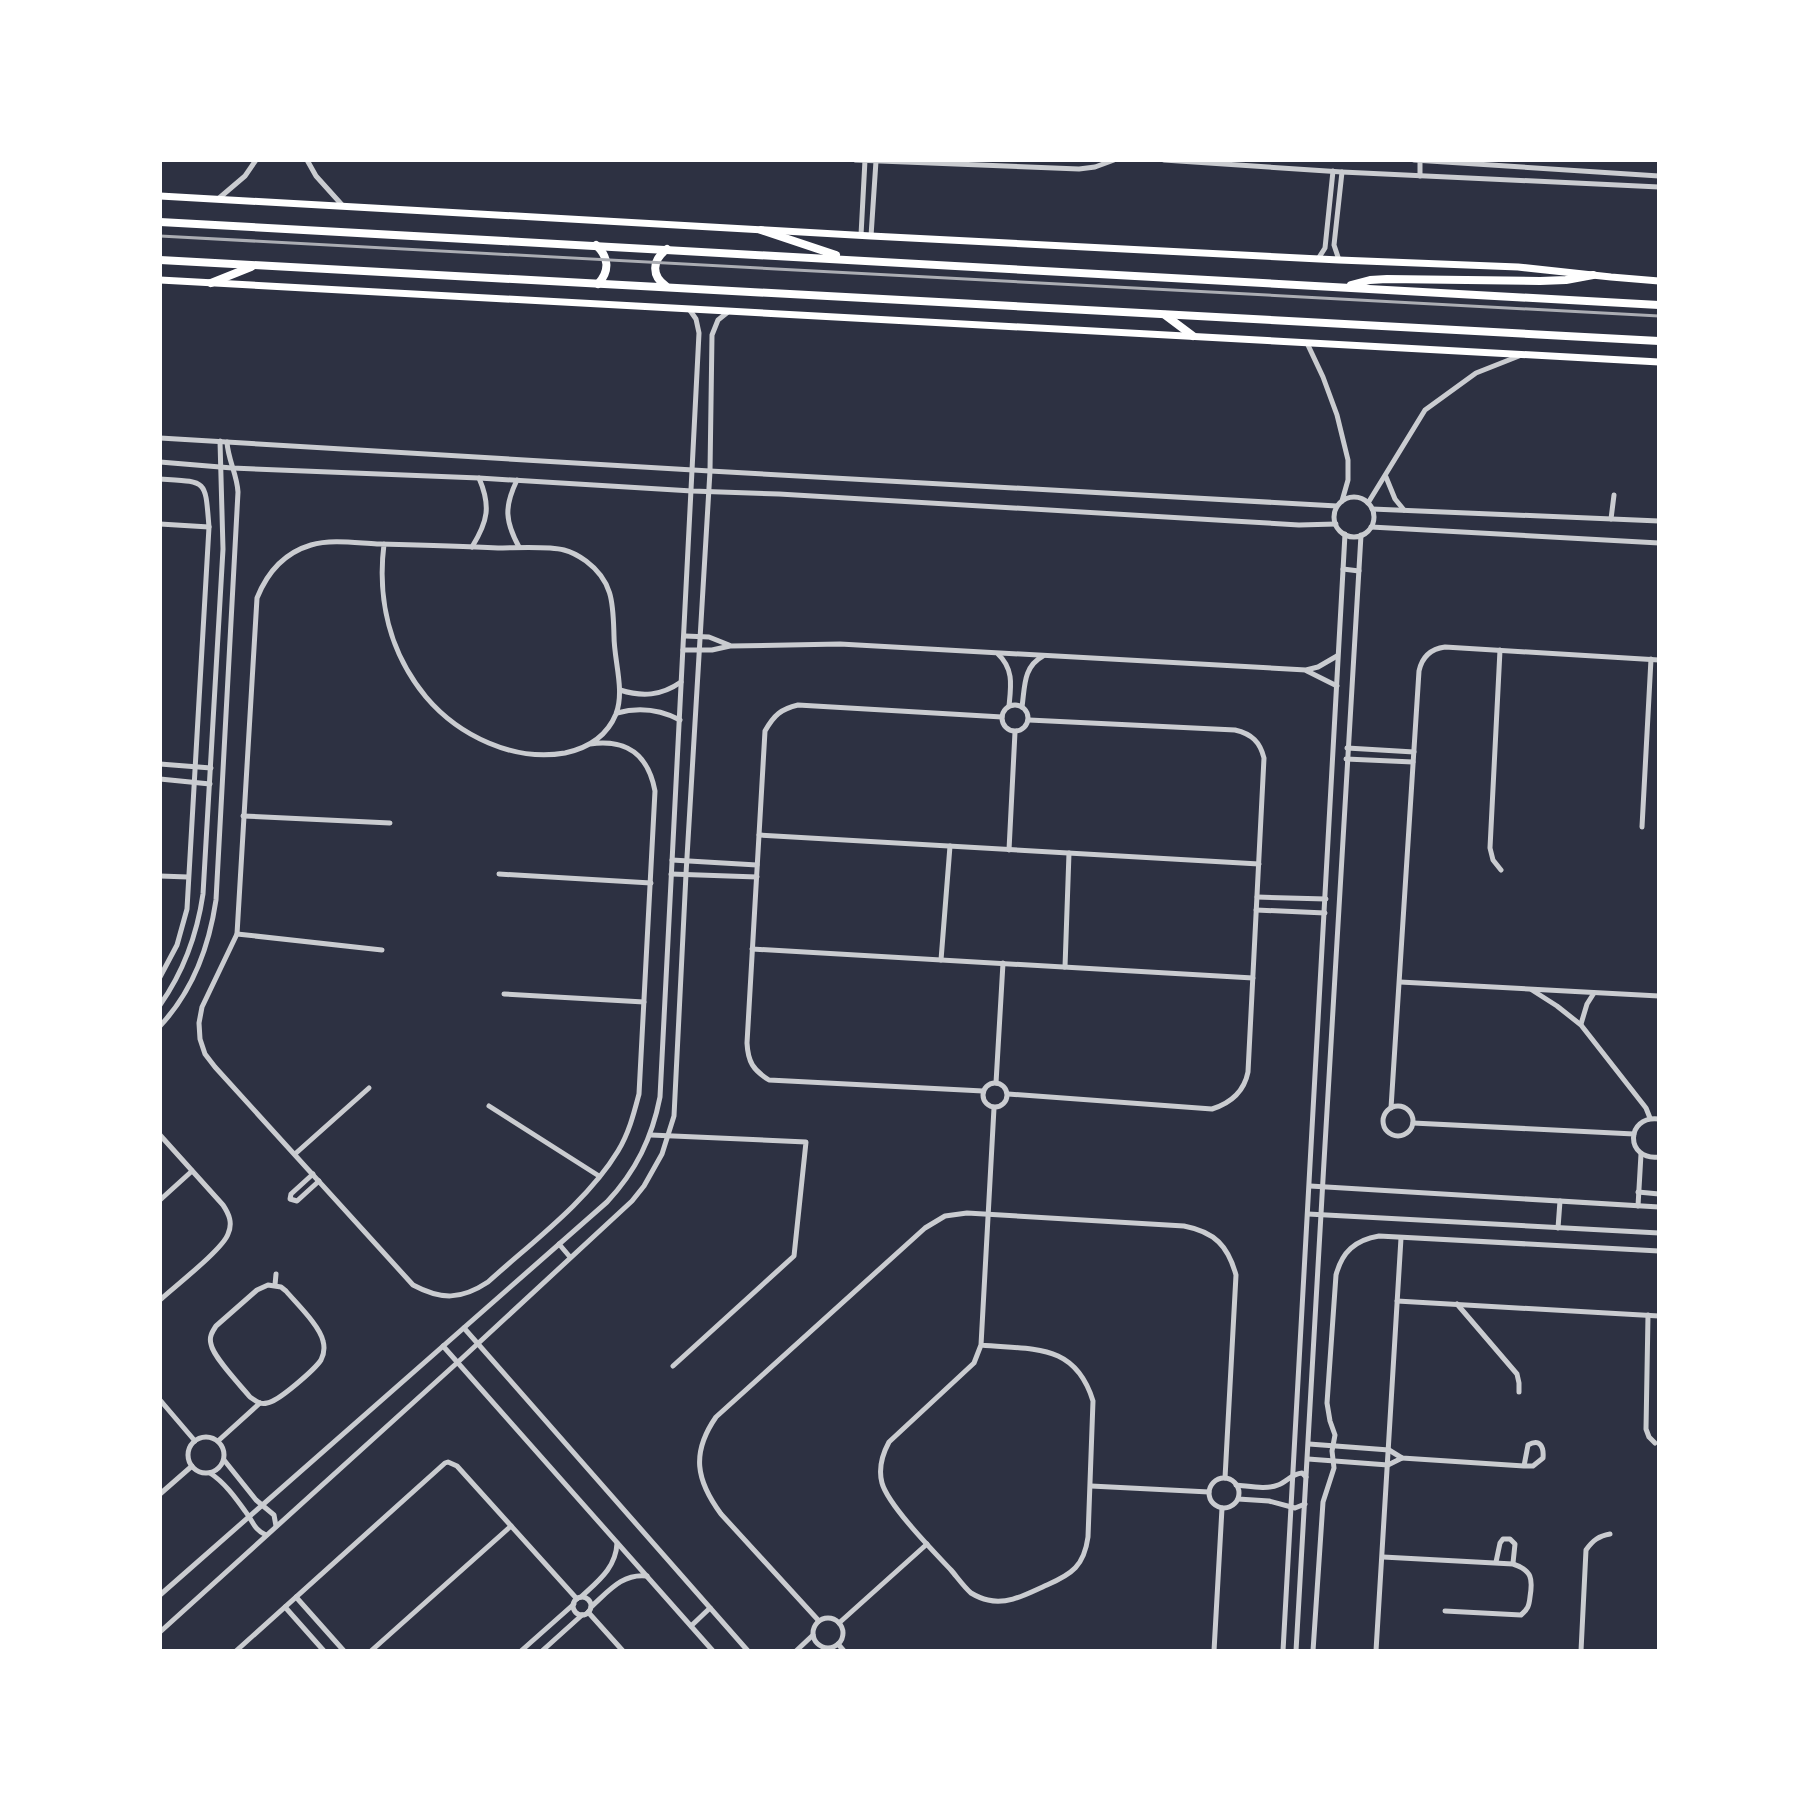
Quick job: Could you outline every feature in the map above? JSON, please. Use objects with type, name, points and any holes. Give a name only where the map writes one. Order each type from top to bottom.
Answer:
[{"type":"highway","points":[[160,222],[1659,305]]},
{"type":"highway","points":[[761,230],[849,259]]},
{"type":"highway","points":[[596,245],[606,257],[607,266],[605,276],[598,284]]},
{"type":"highway","points":[[668,249],[657,259],[655,269],[661,282],[669,288]]},
{"type":"highway","points":[[160,260],[1659,341]]},
{"type":"highway","points":[[211,283],[255,265]]},
{"type":"highway","points":[[1346,287],[1379,280],[1540,281],[1593,275]]},
{"type":"highway","points":[[1165,315],[1193,336]]},
{"type":"main road","points":[[160,196],[871,236],[1518,267],[1659,281]]},
{"type":"main road","points":[[160,280],[1659,362]]},
{"type":"street","points":[[218,199],[245,176],[256,160]]},
{"type":"street","points":[[307,160],[316,176],[344,206]]},
{"type":"street","points":[[855,160],[1079,169],[1114,160]]},
{"type":"street","points":[[861,235],[865,160]]},
{"type":"street","points":[[1164,160],[1659,187]]},
{"type":"street","points":[[1275,160],[1275,168]]},
{"type":"street","points":[[1420,176],[1417,160],[1659,176]]},
{"type":"street","points":[[871,236],[876,161]]},
{"type":"street","points":[[1318,259],[1325,248],[1333,171]]},
{"type":"street","points":[[1339,260],[1334,245],[1342,172]]},
{"type":"street","points":[[160,1595],[618,1190],[637,1164],[651,1135],[660,1097],[699,333],[696,319],[687,308]]},
{"type":"street","points":[[160,1632],[618,1214],[638,1194],[654,1170],[669,1136],[674,1116],[710,471],[712,335],[718,320],[730,311]]},
{"type":"street","points":[[1306,342],[1332,402],[1348,460],[1349,477],[1334,518],[1345,534],[1361,535],[1371,527],[1659,543]]},
{"type":"street","points":[[1371,527],[1373,515],[1370,506],[1391,463],[1425,410],[1476,373],[1524,354]]},
{"type":"street","points":[[160,438],[710,471],[1340,503],[1356,497],[1370,506],[1405,511],[1659,521]]},
{"type":"street","points":[[160,1005],[179,975],[197,927],[203,894],[224,538],[220,467],[223,442]]},
{"type":"street","points":[[160,1026],[178,1005],[196,972],[209,937],[216,900],[238,492],[238,483],[223,442]]},
{"type":"street","points":[[160,462],[779,494],[1273,524],[1336,524]]},
{"type":"street","points":[[1385,477],[1395,499],[1405,511]]},
{"type":"street","points":[[472,547],[487,513],[486,495],[479,478]]},
{"type":"street","points":[[160,479],[192,481],[203,487],[209,527],[187,909],[177,945],[160,977]]},
{"type":"street","points":[[517,480],[509,496],[507,514],[510,532],[520,548]]},
{"type":"street","points":[[1611,519],[1614,495]]},
{"type":"street","points":[[160,524],[209,527]]},
{"type":"street","points":[[1283,1651],[1345,534]]},
{"type":"street","points":[[1296,1651],[1346,747],[1361,535]]},
{"type":"street","points":[[384,544],[382,589],[391,635],[412,677],[427,697],[466,731],[489,743],[528,755],[575,751],[590,744],[610,726],[620,690],[612,598],[599,573],[577,555],[563,550],[520,548],[324,542],[282,560],[271,571],[257,598],[237,934],[202,1007],[200,1039],[205,1054],[215,1067],[413,1285],[427,1293],[459,1296],[488,1282],[572,1206],[618,1151],[632,1123],[639,1094],[655,791],[645,762],[634,752],[605,742],[590,744]]},
{"type":"street","points":[[1343,569],[1359,571]]},
{"type":"street","points":[[684,636],[715,638],[730,646]]},
{"type":"street","points":[[683,650],[840,644],[1306,670],[1338,655]]},
{"type":"street","points":[[1391,1108],[1405,1108],[1411,1114],[1413,1123],[1409,1131],[1401,1135],[1392,1134],[1385,1128],[1384,1119],[1391,1108],[1419,671],[1423,659],[1432,650],[1445,647],[1659,660]]},
{"type":"street","points":[[1500,650],[1490,848],[1493,860],[1501,870]]},
{"type":"street","points":[[997,653],[1009,667],[1012,676],[1009,706]]},
{"type":"street","points":[[1022,707],[1025,677],[1035,661],[1043,656]]},
{"type":"street","points":[[1642,827],[1651,659]]},
{"type":"street","points":[[1306,670],[1337,686]]},
{"type":"street","points":[[620,690],[658,694],[682,682]]},
{"type":"street","points":[[983,1091],[769,1080],[756,1072],[748,1059],[747,1043],[765,731],[772,718],[784,708],[798,705],[1002,717]]},
{"type":"street","points":[[1013,705],[1022,707],[1028,712],[1029,720],[1025,728],[1015,732],[1007,729],[1002,721],[1005,709],[1013,705]]},
{"type":"street","points":[[616,713],[643,709],[680,720]]},
{"type":"street","points":[[1008,1094],[1212,1109],[1240,1092],[1248,1072],[1264,758],[1261,748],[1255,739],[1235,730],[1029,720]]},
{"type":"street","points":[[1009,850],[1015,732]]},
{"type":"street","points":[[1346,747],[1414,752]]},
{"type":"street","points":[[1346,759],[1413,762]]},
{"type":"street","points":[[160,764],[211,768]]},
{"type":"street","points":[[160,779],[210,784]]},
{"type":"street","points":[[243,816],[390,823]]},
{"type":"street","points":[[759,835],[1259,864]]},
{"type":"street","points":[[941,960],[950,846]]},
{"type":"street","points":[[1328,849],[1341,849]]},
{"type":"street","points":[[1065,967],[1069,853]]},
{"type":"street","points":[[672,860],[757,865]]},
{"type":"street","points":[[499,874],[651,883]]},
{"type":"street","points":[[671,874],[757,877]]},
{"type":"street","points":[[160,876],[188,877]]},
{"type":"street","points":[[1257,897],[1326,899]]},
{"type":"street","points":[[1256,910],[1325,913]]},
{"type":"street","points":[[237,934],[382,950]]},
{"type":"street","points":[[752,949],[1253,978]]},
{"type":"street","points":[[1323,950],[1336,950]]},
{"type":"street","points":[[996,1083],[1003,963]]},
{"type":"street","points":[[1400,982],[1659,996]]},
{"type":"street","points":[[1531,989],[1581,1025],[1646,1108],[1650,1118]]},
{"type":"street","points":[[1581,1025],[1587,1004],[1595,992]]},
{"type":"street","points":[[504,994],[644,1002]]},
{"type":"street","points":[[996,1083],[1008,1094],[1004,1104],[994,1108],[986,1104],[983,1091],[988,1085],[996,1083]]},
{"type":"street","points":[[295,1154],[369,1088]]},
{"type":"street","points":[[489,1106],[599,1176]]},
{"type":"street","points":[[981,1345],[1048,1352],[1065,1358],[1078,1369],[1088,1384],[1093,1401],[1086,1549],[1075,1569],[1066,1577],[1008,1601],[989,1600],[972,1593],[927,1544],[886,1492],[880,1472],[889,1442],[974,1363],[981,1345],[994,1108]]},
{"type":"street","points":[[1659,1119],[1650,1118],[1638,1126],[1634,1134],[1635,1145],[1641,1154],[1659,1157]]},
{"type":"street","points":[[1413,1123],[1634,1134]]},
{"type":"street","points":[[160,1135],[230,1217],[230,1232],[222,1244],[160,1300]]},
{"type":"street","points":[[651,1135],[806,1142],[794,1256],[673,1366]]},
{"type":"street","points":[[1638,1206],[1641,1154]]},
{"type":"street","points":[[160,1200],[192,1171]]},
{"type":"street","points":[[313,1174],[291,1194],[290,1199],[297,1201],[319,1181]]},
{"type":"street","points":[[1310,1186],[1659,1207],[1659,1195],[1638,1192]]},
{"type":"street","points":[[1558,1228],[1560,1201]]},
{"type":"street","points":[[819,1621],[710,1499],[702,1482],[700,1447],[706,1431],[722,1411],[934,1221],[956,1213],[1184,1226],[1197,1228],[1219,1242],[1232,1259],[1236,1275],[1225,1478]]},
{"type":"street","points":[[1308,1214],[1659,1233]]},
{"type":"street","points":[[1313,1651],[1323,1502],[1332,1476],[1335,1435],[1327,1403],[1336,1275],[1346,1252],[1367,1238],[1379,1236],[1659,1251]]},
{"type":"street","points":[[1376,1651],[1401,1238]]},
{"type":"street","points":[[559,1244],[570,1257]]},
{"type":"street","points":[[275,1285],[276,1274]]},
{"type":"street","points":[[275,1285],[286,1291],[319,1331],[323,1338],[323,1353],[316,1366],[275,1400],[265,1404],[250,1397],[214,1354],[210,1342],[216,1326],[257,1290],[262,1286],[275,1285]]},
{"type":"street","points":[[1397,1301],[1659,1316]]},
{"type":"street","points":[[1457,1304],[1517,1374],[1519,1392]]},
{"type":"street","points":[[1648,1315],[1646,1429],[1655,1443]]},
{"type":"street","points":[[464,1328],[748,1651]]},
{"type":"street","points":[[443,1346],[713,1651]]},
{"type":"street","points":[[160,1400],[195,1441]]},
{"type":"street","points":[[218,1441],[260,1403]]},
{"type":"street","points":[[210,1473],[219,1468],[224,1460],[224,1450],[218,1441],[209,1437],[191,1445],[188,1455],[192,1466],[219,1479],[257,1530],[267,1535]]},
{"type":"street","points":[[1309,1444],[1389,1450],[1402,1458],[1524,1466],[1533,1466],[1543,1458],[1542,1446],[1538,1442],[1528,1445],[1524,1466]]},
{"type":"street","points":[[1308,1459],[1388,1465],[1402,1458]]},
{"type":"street","points":[[224,1460],[262,1506],[274,1515],[276,1527]]},
{"type":"street","points":[[236,1651],[445,1463],[455,1464],[577,1600],[588,1600],[587,1611]]},
{"type":"street","points":[[160,1494],[192,1466]]},
{"type":"street","points":[[1225,1478],[1236,1485],[1269,1488],[1294,1474],[1302,1473],[1307,1479]]},
{"type":"street","points":[[1225,1478],[1214,1482],[1209,1492],[1212,1503],[1222,1508],[1229,1507],[1238,1499],[1269,1501],[1292,1507],[1305,1504]]},
{"type":"street","points":[[1236,1485],[1238,1499]]},
{"type":"street","points":[[1091,1486],[1209,1492]]},
{"type":"street","points":[[1269,1488],[1269,1501]]},
{"type":"street","points":[[1214,1651],[1222,1508]]},
{"type":"street","points":[[371,1651],[511,1526]]},
{"type":"street","points":[[1580,1651],[1586,1550],[1600,1536],[1610,1534]]},
{"type":"street","points":[[1496,1562],[1500,1543],[1503,1539],[1510,1539],[1515,1544],[1513,1564]]},
{"type":"street","points":[[521,1651],[608,1571],[614,1560],[617,1542]]},
{"type":"street","points":[[839,1623],[927,1544]]},
{"type":"street","points":[[1383,1557],[1513,1564],[1525,1570],[1532,1582],[1527,1611],[1521,1615],[1445,1611]]},
{"type":"street","points":[[542,1651],[625,1579],[647,1576]]},
{"type":"street","points":[[296,1597],[344,1651]]},
{"type":"street","points":[[577,1600],[574,1610],[587,1611],[623,1651]]},
{"type":"street","points":[[285,1607],[324,1651]]},
{"type":"street","points":[[691,1626],[710,1608]]},
{"type":"street","points":[[831,1619],[839,1623],[842,1634],[838,1644],[818,1648],[813,1635],[819,1621],[831,1619]]},
{"type":"street","points":[[796,1651],[813,1635]]},
{"type":"street","points":[[838,1644],[844,1651]]},
{"type":"railway","points":[[160,236],[1659,316]]}]
